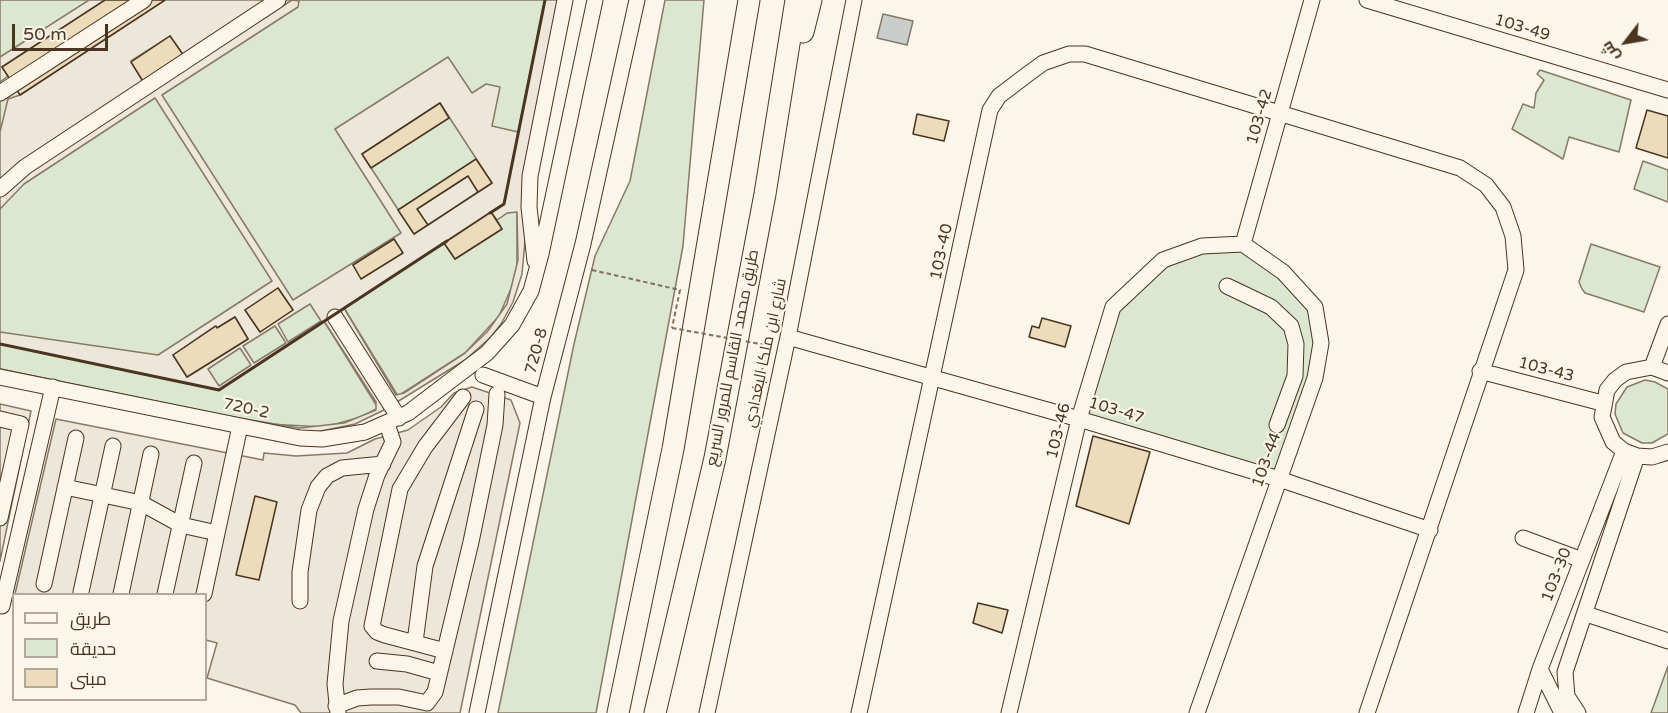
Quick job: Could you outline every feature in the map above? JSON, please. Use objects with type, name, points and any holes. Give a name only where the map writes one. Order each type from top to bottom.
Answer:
[{"type":"highway","points":[[717,188],[735,0]]},
{"type":"highway","points":[[618,713],[674,449],[749,0]]},
{"type":"highway","name":"طريق محمد القاسم للمرور السريع","points":[[655,713],[715,458],[765,194],[796,0]]},
{"type":"highway","points":[[765,194],[811,0]]},
{"type":"street","points":[[0,93],[121,6],[144,0]]},
{"type":"street","points":[[0,189],[25,167],[278,0]]},
{"type":"street","points":[[536,276],[529,188],[538,127],[565,0]]},
{"type":"street","name":"720-8","points":[[476,372],[512,324],[536,276],[595,0]]},
{"type":"street","name":"720-8","points":[[477,713],[543,397],[577,266],[637,0]]},
{"type":"street","name":"شارع ابن ملكا البغدادي","points":[[707,713],[788,337],[854,0]]},
{"type":"street","name":"103-42","points":[[1243,244],[1312,0]]},
{"type":"street","name":"103-49","points":[[1366,0],[1668,90]]},
{"type":"street","name":"103-40","points":[[859,713],[934,378],[990,110],[999,96],[1056,57],[1085,54],[1460,168],[1486,185],[1503,207],[1513,236],[1516,270],[1480,371],[1373,711]]},
{"type":"street","name":"103-44","points":[[1197,713],[1315,378],[1321,343],[1315,307],[1283,272],[1243,244]]},
{"type":"street","name":"103-46","points":[[1009,713],[1079,419],[1113,307],[1163,260],[1202,246],[1243,244]]},
{"type":"street","points":[[1227,286],[1271,307],[1291,326],[1296,344],[1295,376],[1276,425]]},
{"type":"street","points":[[335,317],[393,421],[393,441],[371,495],[353,559],[334,684],[337,710],[357,698],[371,697],[399,697],[427,704],[435,692],[495,425],[497,394]]},
{"type":"street","points":[[1652,367],[1668,324]]},
{"type":"street","name":"103-47","points":[[788,337],[1079,419],[1279,479],[1430,530]]},
{"type":"street","points":[[1668,373],[1652,367],[1639,367],[1620,376],[1607,390],[1602,403],[1605,431],[1613,442],[1630,454],[1652,457],[1668,452]]},
{"type":"street","name":"103-43","points":[[1480,371],[1602,403]]},
{"type":"street","points":[[476,372],[543,397]]},
{"type":"street","name":"720-2","points":[[0,377],[300,438],[322,439],[365,432],[393,421],[476,372]]},
{"type":"street","points":[[1295,376],[1315,378]]},
{"type":"street","points":[[5,606],[53,387]]},
{"type":"street","points":[[445,651],[377,632],[372,626],[396,504],[408,474],[463,397]]},
{"type":"street","points":[[415,642],[425,566],[476,409]]},
{"type":"street","points":[[0,419],[21,424],[0,518]]},
{"type":"street","points":[[204,593],[240,426]]},
{"type":"street","points":[[44,584],[76,438]]},
{"type":"street","points":[[81,592],[113,446]]},
{"type":"street","points":[[121,593],[151,454]]},
{"type":"street","points":[[1578,713],[1567,696],[1565,672],[1586,614],[1630,454]]},
{"type":"street","name":"103-30","points":[[1526,713],[1540,669],[1582,560],[1630,454]]},
{"type":"street","points":[[165,593],[194,463]]},
{"type":"street","points":[[300,602],[300,572],[309,510],[318,487],[327,476],[342,468],[383,464]]},
{"type":"street","points":[[65,487],[141,503],[181,525],[217,533]]},
{"type":"street","points":[[371,495],[396,504]]},
{"type":"street","points":[[1523,538],[1582,560]]},
{"type":"street","points":[[1586,614],[1668,641]]},
{"type":"street","points":[[377,661],[407,664],[440,674]]},
{"type":"street","points":[[1540,669],[1562,713]]},
{"type":"path","points":[[577,266],[680,290],[672,328],[766,345],[760,384]]},
{"type":"green space","points":[[0,0],[545,0],[504,204],[444,243],[455,259],[502,229],[497,220],[507,213],[517,211],[517,275],[499,316],[465,353],[398,396],[344,308],[324,321],[378,408],[361,417],[325,427],[267,424],[0,369]]},
{"type":"green space","points":[[665,0],[704,0],[683,246],[596,713],[498,713],[574,344],[595,256],[630,181]]},
{"type":"green space","points":[[1540,70],[1631,100],[1619,152],[1569,137],[1563,159],[1512,129],[1523,104],[1534,108],[1536,93],[1544,80],[1537,74]]},
{"type":"green space","points":[[1643,161],[1668,170],[1668,202],[1634,189]]},
{"type":"green space","points":[[1243,244],[1317,300],[1315,378],[1279,479],[1088,416],[1093,374],[1113,307],[1163,260]]},
{"type":"green space","points":[[1591,244],[1660,267],[1644,312],[1585,293],[1579,282]]},
{"type":"green space","points":[[1645,380],[1668,389],[1668,434],[1652,443],[1642,443],[1623,433],[1615,414],[1616,404],[1627,387]]},
{"type":"green space","points":[[1668,666],[1668,713],[1651,713]]},
{"type":"shaded area","points":[[89,0],[105,0],[2,67],[8,76],[0,82],[0,57]]},
{"type":"shaded area","points":[[165,0],[268,0],[184,56],[170,36],[131,61],[144,83],[0,182],[0,132],[8,99],[20,95]]},
{"type":"shaded area","points":[[292,0],[299,1],[298,7],[162,95],[293,300],[401,233],[335,129],[448,57],[472,93],[486,84],[500,87],[492,126],[518,132],[545,0],[561,0],[523,185],[525,241],[522,274],[513,302],[491,337],[465,360],[397,402],[340,311],[329,319],[382,402],[384,410],[355,424],[312,433],[272,430],[0,373],[0,369],[207,413],[300,428],[344,423],[376,410],[376,402],[324,321],[219,390],[0,344],[0,332],[158,355],[272,281],[155,98],[24,184],[0,209],[0,196],[19,178]],"holes":[[[440,103],[492,183],[478,192],[468,176],[417,209],[427,225],[414,234],[362,154]],[[491,212],[497,220],[507,213],[517,212],[518,260],[507,304],[487,332],[465,353],[404,393],[396,395],[344,308]],[[394,239],[402,253],[361,278],[353,265]],[[278,288],[293,310],[260,332],[245,310]],[[310,304],[321,321],[288,342],[278,324]],[[235,317],[248,339],[187,377],[173,355],[215,326],[217,328]],[[275,326],[286,343],[254,363],[243,346]],[[240,348],[251,365],[219,386],[208,369]]]},
{"type":"shaded area","points":[[883,14],[913,21],[907,45],[877,38]]},
{"type":"shaded area","points":[[472,387],[511,400],[520,423],[460,713],[301,713],[295,705],[207,678],[217,643],[207,640],[207,593],[15,593],[56,419],[263,460],[264,453],[296,456],[347,453],[375,439],[408,430],[441,407],[454,393]]},
{"type":"shaded area","points":[[0,404],[31,411],[0,561]]},
{"type":"building","points":[[105,0],[165,0],[20,95],[2,67]]},
{"type":"building","points":[[170,36],[184,56],[144,83],[131,62]]},
{"type":"building","points":[[440,103],[449,118],[371,168],[362,154]]},
{"type":"building","points":[[1647,110],[1668,116],[1668,158],[1636,148]]},
{"type":"building","points":[[917,114],[949,121],[944,141],[913,134]]},
{"type":"building","points":[[476,159],[492,183],[414,234],[398,210]]},
{"type":"building","points":[[468,176],[478,192],[428,225],[417,209]]},
{"type":"building","points":[[491,212],[502,229],[455,259],[444,243]]},
{"type":"building","points":[[394,239],[403,253],[361,279],[353,265]]},
{"type":"building","points":[[278,288],[293,310],[260,332],[245,310]]},
{"type":"building","points":[[235,317],[248,339],[187,377],[173,355],[216,326],[217,328]]},
{"type":"building","points":[[1042,318],[1071,326],[1065,347],[1029,337],[1032,326],[1039,328]]},
{"type":"building","points":[[1093,436],[1150,452],[1129,524],[1076,506]]},
{"type":"building","points":[[255,496],[277,502],[259,580],[236,575]]},
{"type":"building","points":[[978,603],[1008,610],[1002,633],[973,623]]},
{"type":"wall","points":[[490,213],[504,204],[545,0]]},
{"type":"wall","points":[[0,344],[219,390],[447,241]]}]
